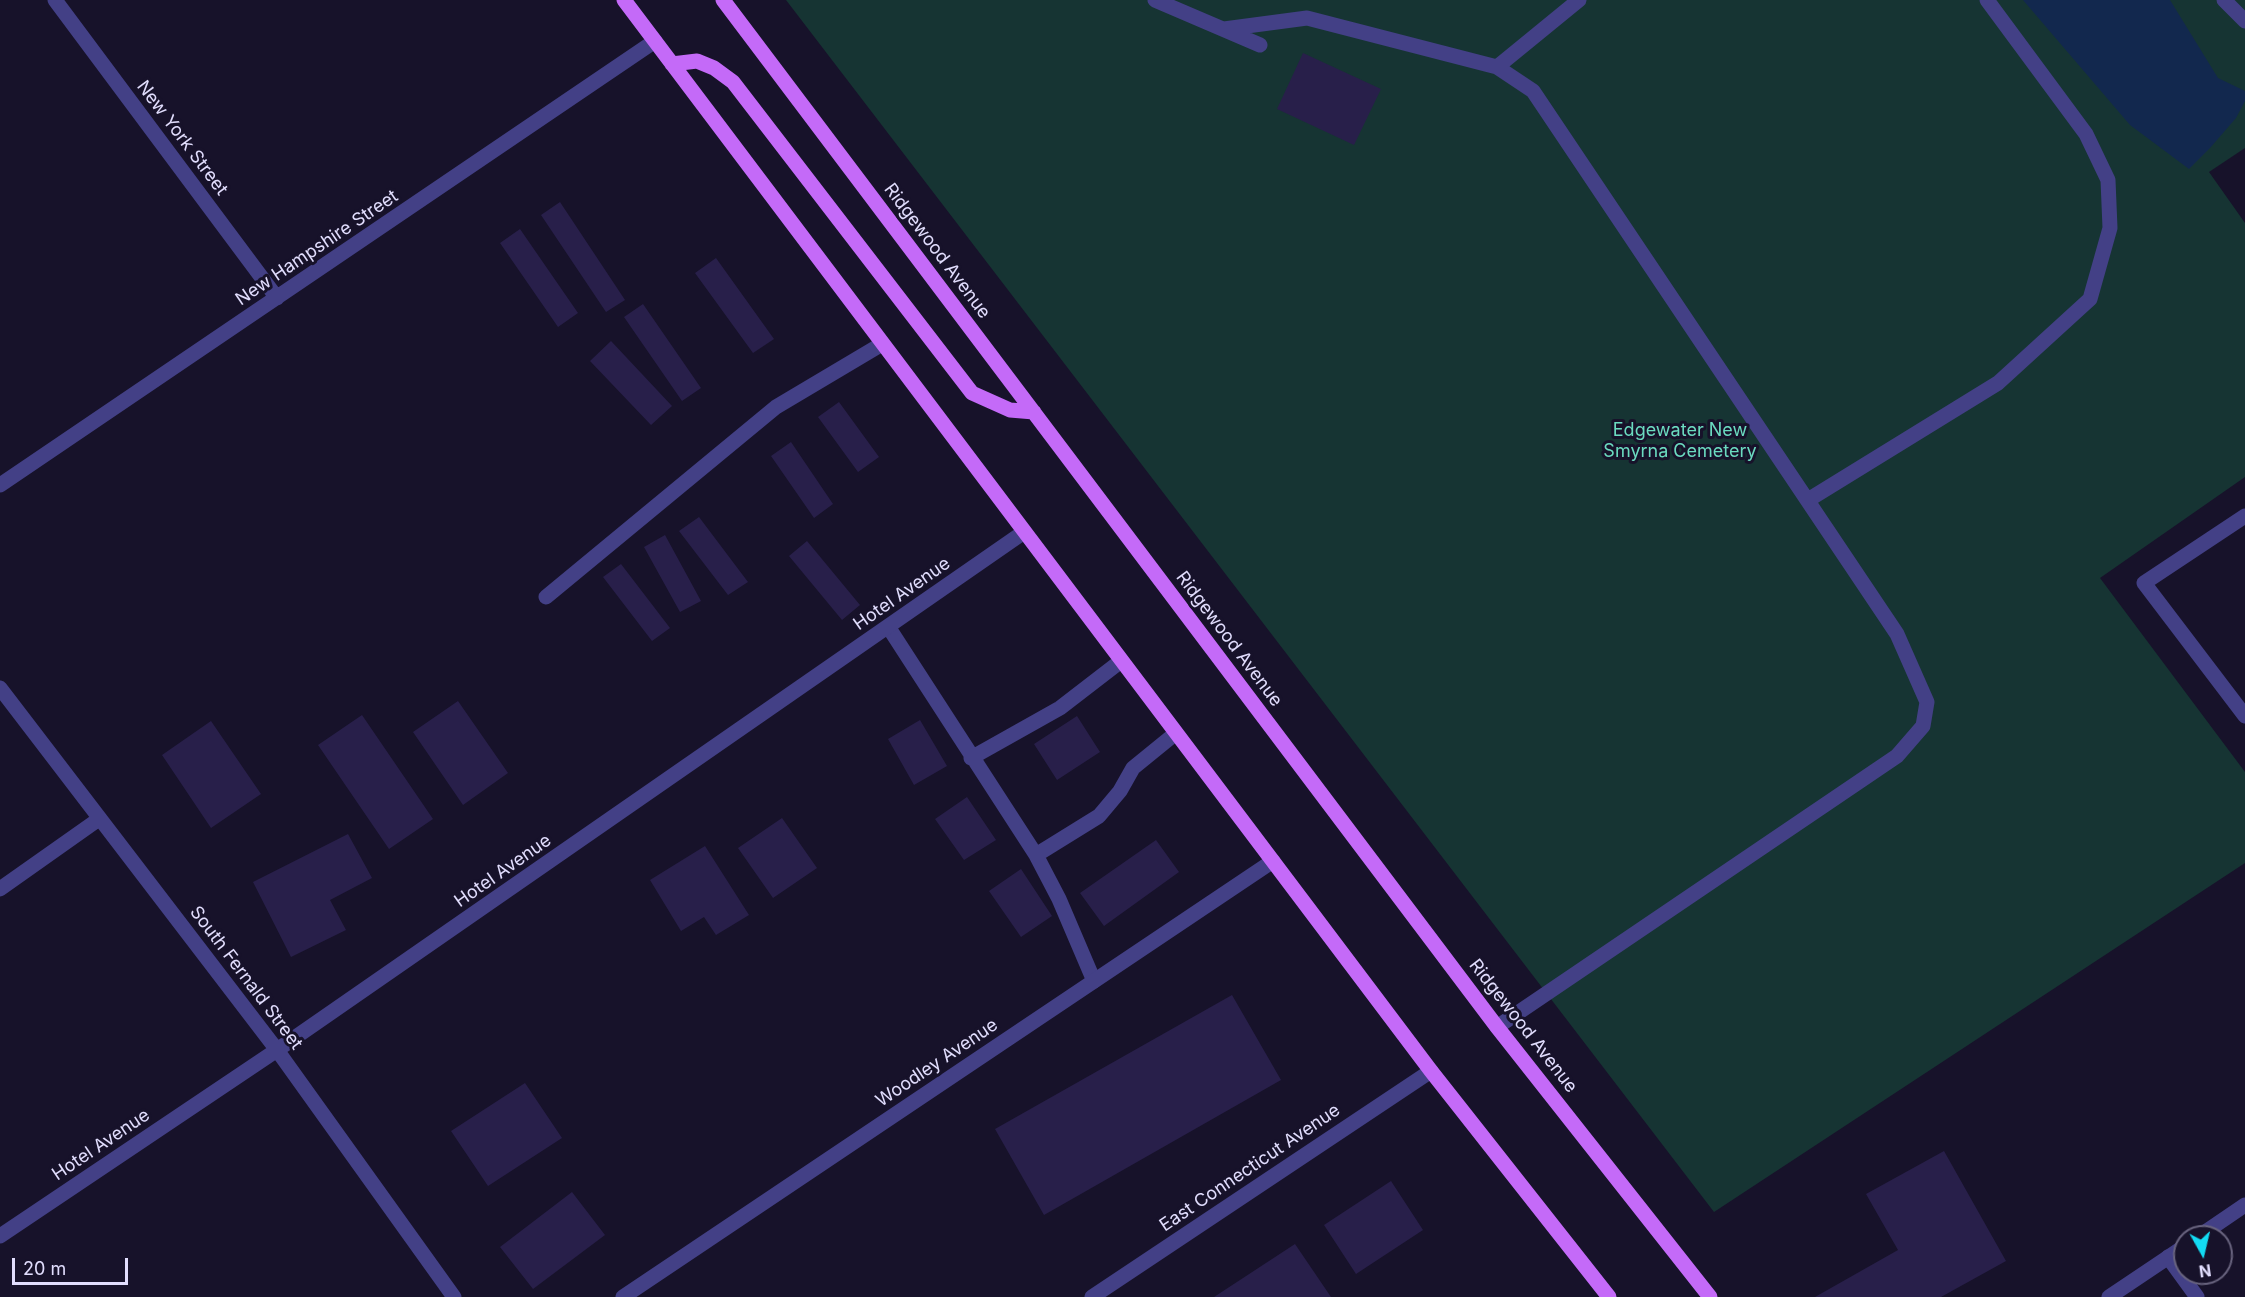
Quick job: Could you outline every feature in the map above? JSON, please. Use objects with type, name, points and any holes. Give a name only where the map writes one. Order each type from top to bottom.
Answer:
[{"type":"main road","points":[[624,0],[1431,1071],[1609,1297]]},
{"type":"main road","name":"Ridgewood Avenue","points":[[723,0],[1497,1027],[1710,1297]]},
{"type":"main road","points":[[672,64],[697,61],[714,68],[733,82],[972,393],[1010,410],[1034,412]]},
{"type":"street","name":"New York Street","points":[[56,0],[277,298]]},
{"type":"street","points":[[1155,0],[1260,45]]},
{"type":"street","points":[[1497,67],[1579,0]]},
{"type":"street","points":[[1808,500],[1998,382],[2090,299],[2110,228],[2108,180],[2086,134],[1986,0]]},
{"type":"street","points":[[2224,0],[2245,21]]},
{"type":"street","points":[[1224,29],[1307,18],[1497,67],[1533,91],[1897,634],[1927,702],[1923,726],[1897,756],[1497,1027]]},
{"type":"street","name":"New Hampshire Street","points":[[0,485],[655,41]]},
{"type":"street","points":[[546,597],[776,407],[882,344]]},
{"type":"street","points":[[2245,516],[2144,583],[2245,716]]},
{"type":"street","name":"Hotel Avenue","points":[[0,1236],[277,1050],[889,628],[1024,532]]},
{"type":"street","points":[[889,628],[1035,855],[1059,899],[1094,981]]},
{"type":"street","points":[[971,758],[1060,708],[1121,661]]},
{"type":"street","name":"South Fernald Street","points":[[0,688],[277,1050],[454,1297]]},
{"type":"street","points":[[1035,855],[1099,816],[1120,791],[1133,768],[1176,733]]},
{"type":"street","points":[[0,889],[99,819]]},
{"type":"street","name":"Woodley Avenue","points":[[623,1297],[1273,861]]},
{"type":"street","name":"East Connecticut Avenue","points":[[1092,1297],[1431,1071]]},
{"type":"street","points":[[2216,1225],[2245,1205]]},
{"type":"street","points":[[2109,1297],[2173,1254]]},
{"type":"street","points":[[2168,1257],[2197,1297]]},
{"type":"green space","name":"Edgewater New Smyrna Cemetery","points":[[786,0],[2245,0],[2245,148],[2209,172],[2245,223],[2245,477],[2100,578],[2245,772],[2245,863],[1714,1212]]},
{"type":"water","points":[[2023,0],[2170,0],[2218,78],[2245,91],[2245,101],[2236,118],[2189,169],[2130,125]]},
{"type":"building","points":[[1303,53],[1381,89],[1354,145],[1277,109]]},
{"type":"building","points":[[560,202],[625,300],[606,312],[541,215]]},
{"type":"building","points":[[520,229],[578,313],[558,327],[500,243]]},
{"type":"building","points":[[716,258],[774,339],[753,353],[695,273]]},
{"type":"building","points":[[643,304],[701,388],[682,401],[624,317]]},
{"type":"building","points":[[611,341],[672,406],[651,425],[590,361]]},
{"type":"building","points":[[839,402],[879,457],[858,472],[818,417]]},
{"type":"building","points":[[791,442],[833,504],[814,518],[771,456]]},
{"type":"building","points":[[699,517],[748,582],[728,595],[679,531]]},
{"type":"building","points":[[665,535],[701,601],[680,612],[644,547]]},
{"type":"building","points":[[807,541],[860,605],[842,620],[789,556]]},
{"type":"building","points":[[621,564],[670,628],[652,641],[603,577]]},
{"type":"building","points":[[458,701],[508,773],[463,805],[413,732]]},
{"type":"building","points":[[362,715],[433,819],[389,849],[318,745]]},
{"type":"building","points":[[1077,716],[1100,752],[1057,780],[1034,744]]},
{"type":"building","points":[[920,720],[947,766],[914,785],[888,739]]},
{"type":"building","points":[[211,721],[261,794],[211,828],[162,755]]},
{"type":"building","points":[[967,797],[996,840],[964,860],[935,819]]},
{"type":"building","points":[[782,818],[817,868],[773,898],[738,848]]},
{"type":"building","points":[[348,834],[372,878],[330,900],[346,930],[291,957],[253,882]]},
{"type":"building","points":[[1156,840],[1179,872],[1104,926],[1080,893]]},
{"type":"building","points":[[705,846],[749,915],[716,935],[704,917],[681,931],[650,880]]},
{"type":"building","points":[[1021,869],[1052,916],[1021,937],[989,891]]},
{"type":"building","points":[[1232,995],[1281,1080],[1044,1215],[995,1129]]},
{"type":"building","points":[[525,1083],[562,1138],[488,1186],[451,1131]]},
{"type":"building","points":[[1944,1151],[2006,1261],[1941,1297],[1815,1297],[1898,1250],[1866,1194]]},
{"type":"building","points":[[1391,1181],[1423,1230],[1356,1274],[1324,1225]]},
{"type":"building","points":[[572,1192],[605,1235],[533,1289],[500,1247]]},
{"type":"building","points":[[1295,1244],[1331,1297],[1214,1297]]}]
